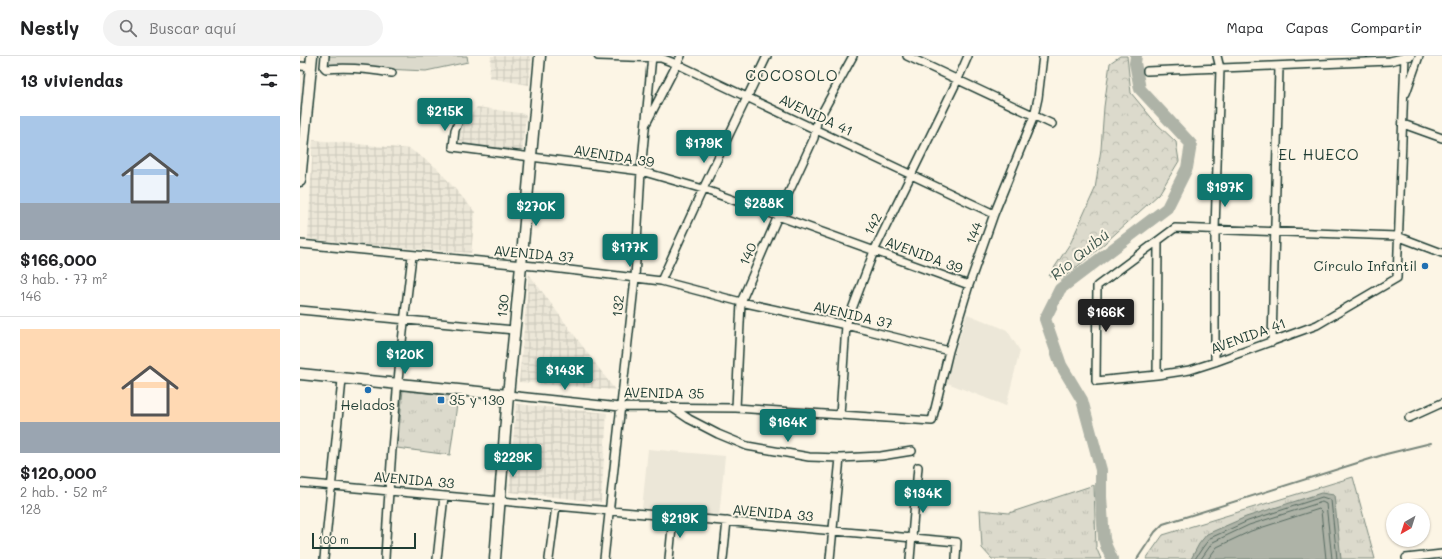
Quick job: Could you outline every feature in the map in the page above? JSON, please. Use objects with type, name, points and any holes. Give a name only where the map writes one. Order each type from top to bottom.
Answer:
[{"type":"street","points":[[300,181],[312,56]]},
{"type":"street","points":[[325,56],[324,67],[326,69],[343,68],[392,73]]},
{"type":"street","name":"130","points":[[495,559],[501,501],[508,395],[540,56]]},
{"type":"street","name":"AVENIDA 41","points":[[598,56],[661,58],[677,64],[994,214]]},
{"type":"street","points":[[645,125],[681,56]]},
{"type":"street","points":[[661,281],[703,189],[767,56]]},
{"type":"street","name":"140","points":[[736,408],[741,302],[814,138],[817,122],[853,56]]},
{"type":"street","points":[[907,56],[1052,124]]},
{"type":"street","name":"142","points":[[840,415],[846,326],[874,251],[912,175],[968,56]]},
{"type":"street","name":"144","points":[[932,421],[949,351],[969,285],[994,214],[1034,116],[1038,98],[1043,56]]},
{"type":"street","points":[[1215,362],[1215,230],[1220,68],[1217,56]]},
{"type":"street","points":[[1403,101],[1419,56]]},
{"type":"street","name":"132","points":[[604,559],[635,278],[641,171],[650,57]]},
{"type":"street","points":[[1147,71],[1390,61],[1407,57],[1403,101],[1398,236]]},
{"type":"street","points":[[300,66],[311,67]]},
{"type":"street","points":[[1272,342],[1276,232],[1278,66]]},
{"type":"street","name":"AVENIDA 39","points":[[459,122],[455,130],[453,147],[641,171],[703,189],[969,285]]},
{"type":"street","points":[[1403,124],[1442,138]]},
{"type":"street","points":[[1157,375],[1158,240],[1175,228],[1398,236],[1442,253]]},
{"type":"street","name":"AVENIDA 41","points":[[1158,240],[1097,286],[1096,381],[1190,370],[1317,325],[1397,278],[1398,236]]},
{"type":"street","name":"AVENIDA 37","points":[[300,244],[661,281],[741,302],[949,351]]},
{"type":"street","points":[[385,559],[388,491],[397,385],[412,256]]},
{"type":"street","points":[[300,310],[514,330]]},
{"type":"street","name":"AVENIDA 35","points":[[300,374],[342,380],[620,407],[670,406],[736,408],[932,421]]},
{"type":"street","points":[[324,559],[342,380]]},
{"type":"street","points":[[1410,418],[1442,403]]},
{"type":"street","points":[[670,406],[689,420],[747,446],[809,457],[840,458],[881,456],[912,451]]},
{"type":"street","points":[[830,559],[840,458]]},
{"type":"street","points":[[910,559],[918,467]]},
{"type":"street","name":"AVENIDA 33","points":[[300,483],[957,542],[956,559]]},
{"type":"street","points":[[436,559],[444,496]]},
{"type":"street","points":[[549,559],[556,506]]},
{"type":"street","points":[[669,559],[673,517]]},
{"type":"street","points":[[724,559],[727,521]]},
{"type":"street","points":[[1406,558],[1442,554]]},
{"type":"shaded area","points":[[491,56],[532,56],[529,85],[489,78]]},
{"type":"shaded area","points":[[477,107],[526,114],[522,154],[450,143]]},
{"type":"shaded area","points":[[313,140],[410,149],[437,168],[475,212],[471,253],[308,239]]},
{"type":"shaded area","points":[[529,274],[615,390],[519,382]]},
{"type":"shaded area","points":[[967,314],[1007,330],[1020,351],[1006,406],[945,382]]},
{"type":"shaded area","points":[[516,404],[607,413],[601,502],[509,492]]},
{"type":"shaded area","points":[[648,449],[725,456],[719,517],[642,509]]},
{"type":"green space","points":[[323,56],[467,56],[468,62],[426,71],[323,66]]},
{"type":"green space","points":[[1120,56],[1127,56],[1131,93],[1155,122],[1176,142],[1179,161],[1159,194],[1095,252],[1063,278],[1049,276],[1071,242],[1095,189],[1101,149],[1104,107],[1110,63]]},
{"type":"green space","points":[[403,390],[458,397],[450,455],[397,448]]},
{"type":"green space","points":[[1353,477],[1375,559],[1146,559],[1163,535]]},
{"type":"green space","points":[[1094,485],[1096,547],[1101,559],[992,559],[982,548],[980,510],[1009,513]]},
{"type":"water","points":[[1321,493],[1334,495],[1341,559],[1191,559],[1199,544],[1207,534],[1246,517]]},
{"type":"waterway","name":"Río Quibú","points":[[1112,559],[1104,539],[1101,470],[1082,400],[1061,365],[1045,319],[1060,289],[1167,208],[1187,168],[1191,144],[1140,89],[1135,63],[1136,56]]},
{"type":"waterway","points":[[1137,559],[1155,532],[1163,524],[1386,454],[1431,443]]},
{"type":"place","name":"Círculo Infantil","points":[[1425,266]]},
{"type":"place","name":"Helados","points":[[368,390]]},
{"type":"place","name":"35 y 130","points":[[441,400]]},
{"type":"district","name":"COCOSOLO","points":[[792,76]]},
{"type":"district","name":"EL HUECO","points":[[1319,155]]}]
